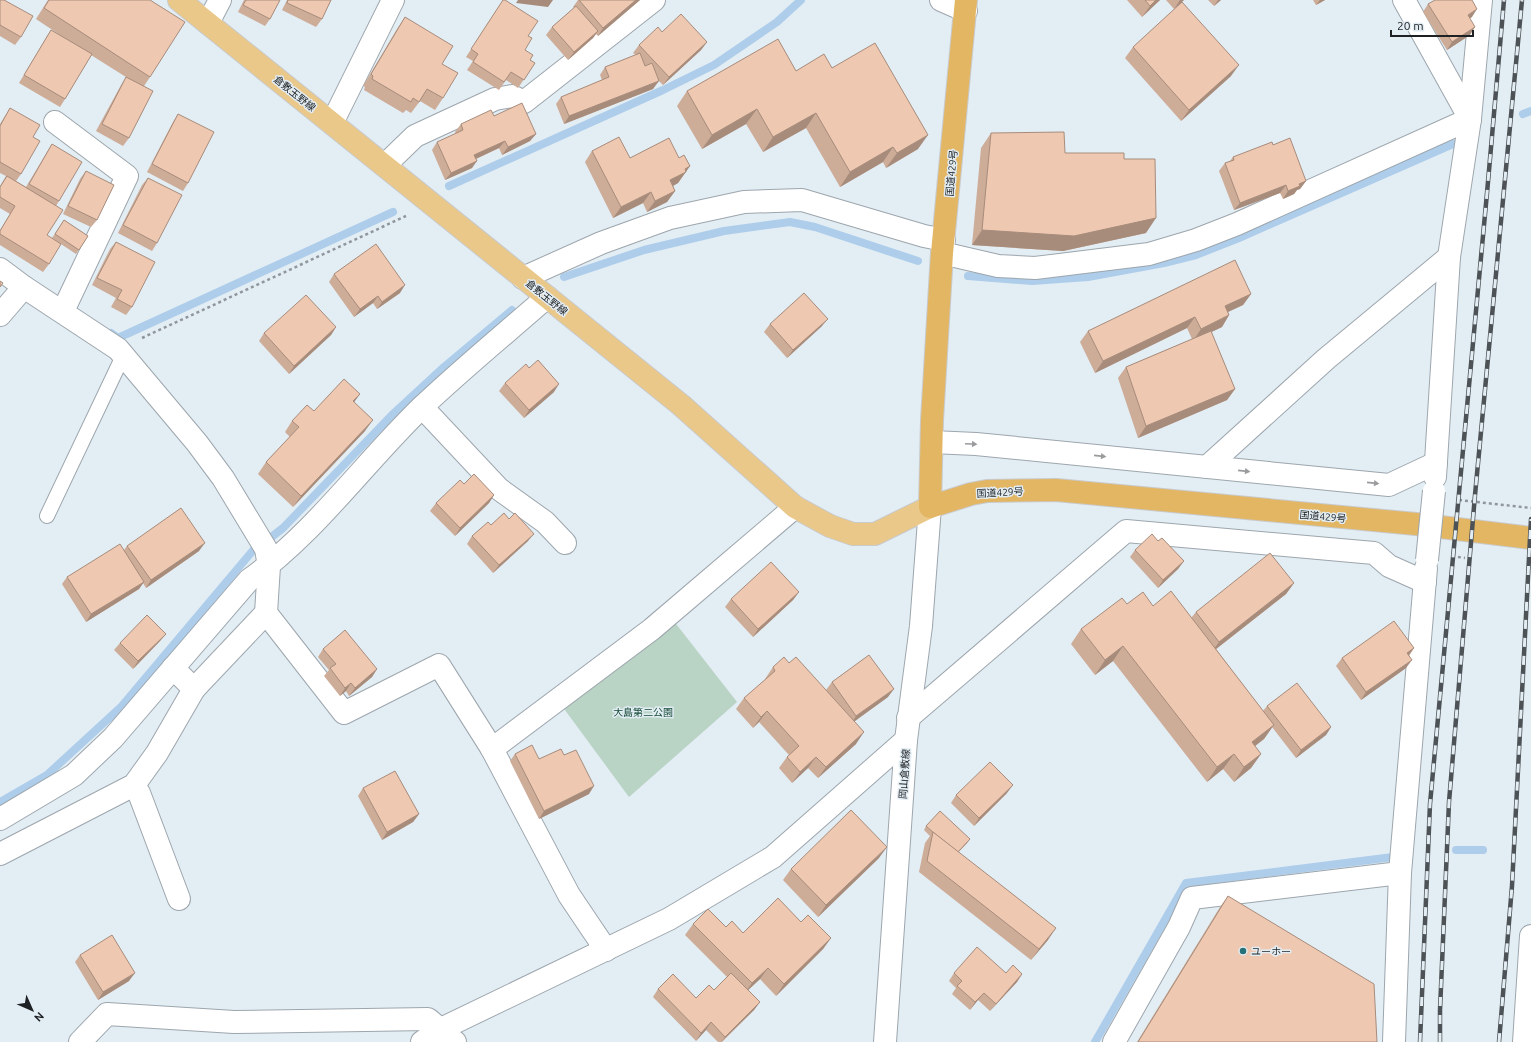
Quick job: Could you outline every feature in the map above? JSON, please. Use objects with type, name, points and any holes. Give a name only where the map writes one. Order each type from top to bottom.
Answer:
[{"type":"highway","name":"国道429号","points":[[966,5],[943,247],[932,442],[930,508],[971,494],[987,491],[1056,490],[1416,524],[1531,538]]},
{"type":"main road","name":"倉敷玉野線","points":[[179,0],[681,405],[795,507],[830,526],[853,534],[876,534],[930,508]]},
{"type":"street","points":[[208,23],[220,0]]},
{"type":"street","points":[[332,123],[393,0]]},
{"type":"street","points":[[385,165],[415,136],[495,99],[512,96],[524,102],[654,0]]},
{"type":"street","points":[[941,0],[966,5]]},
{"type":"street","points":[[1404,0],[1470,119]]},
{"type":"street","points":[[1394,1042],[1400,873],[1425,582],[1427,560],[1443,495],[1436,463],[1449,257],[1470,119],[1481,0]]},
{"type":"street","points":[[523,278],[601,243],[670,218],[744,202],[802,200],[924,236],[943,247],[998,266],[1035,268],[1148,254],[1196,240],[1237,224],[1470,119]]},
{"type":"street","points":[[55,122],[127,176],[66,305]]},
{"type":"street","points":[[1207,467],[1326,359],[1449,257]]},
{"type":"street","points":[[0,268],[24,287],[66,305],[121,352],[201,449],[223,478],[264,551],[266,613],[344,713],[439,665],[492,749],[569,895],[606,950]]},
{"type":"street","points":[[0,315],[24,287]]},
{"type":"street","points":[[0,819],[74,775],[113,738],[250,580],[264,551],[297,542],[422,407],[547,296]]},
{"type":"street","points":[[422,407],[499,489],[545,522],[565,543]]},
{"type":"street","points":[[932,442],[976,444],[1389,485],[1436,463]]},
{"type":"street","points":[[492,749],[652,629],[795,507]]},
{"type":"street","name":"岡山倉敷線","points":[[885,1042],[906,740],[920,626],[930,508]]},
{"type":"street","points":[[908,718],[1126,531],[1374,553],[1389,566],[1425,582]]},
{"type":"street","points":[[0,854],[134,786],[157,753],[194,689],[266,613]]},
{"type":"street","points":[[173,668],[194,689]]},
{"type":"street","points":[[422,1042],[448,1035],[606,950],[669,920],[773,857],[906,740]]},
{"type":"street","points":[[134,786],[139,793],[179,899]]},
{"type":"street","points":[[1114,1042],[1179,928],[1192,898],[1400,873]]},
{"type":"street","points":[[1524,1042],[1531,936]]},
{"type":"street","points":[[80,1042],[107,1014],[234,1022],[428,1019],[448,1035]]},
{"type":"lane","points":[[47,516],[121,352]]},
{"type":"path","points":[[121,352],[405,217],[428,201]]},
{"type":"path","points":[[1443,495],[1531,508]]},
{"type":"green space","name":"大島第二公園","points":[[673,620],[737,702],[629,797],[562,706]]},
{"type":"building","points":[[0,0],[4,0],[33,16],[21,37],[0,25]]},
{"type":"building","points":[[49,0],[150,0],[185,22],[150,77],[44,8]]},
{"type":"building","points":[[246,0],[280,0],[270,19],[243,5]]},
{"type":"building","points":[[288,0],[331,0],[322,19],[287,3]]},
{"type":"building","points":[[503,0],[538,21],[528,36],[532,38],[525,50],[533,55],[530,60],[535,63],[524,80],[511,72],[504,82],[473,62],[478,54],[471,49]]},
{"type":"building","points":[[579,0],[636,0],[603,28]]},
{"type":"building","points":[[1145,0],[1156,0],[1150,6]]},
{"type":"building","points":[[1435,0],[1472,0],[1477,9],[1468,15],[1475,27],[1452,42],[1428,4]]},
{"type":"building","points":[[1182,2],[1239,65],[1189,110],[1133,47]]},
{"type":"building","points":[[576,6],[598,31],[574,52],[552,27]]},
{"type":"building","points":[[681,14],[707,42],[669,77],[639,45],[658,27],[662,32]]},
{"type":"building","points":[[405,17],[453,46],[442,64],[458,73],[443,98],[427,89],[419,102],[413,98],[411,102],[372,79],[373,76],[371,74]]},
{"type":"building","points":[[51,30],[92,54],[65,99],[24,75]]},
{"type":"building","points":[[778,39],[796,71],[824,54],[832,68],[875,43],[928,135],[897,153],[893,147],[850,172],[816,113],[773,137],[757,109],[712,135],[687,91]]},
{"type":"building","points":[[640,53],[645,66],[652,63],[659,81],[569,116],[561,97],[609,77],[605,67]]},
{"type":"building","points":[[126,77],[153,91],[129,138],[102,124]]},
{"type":"building","points":[[522,103],[536,134],[508,147],[505,141],[474,155],[477,161],[451,173],[437,142],[463,130],[461,124],[491,110],[494,116]]},
{"type":"building","points":[[10,108],[40,125],[33,137],[40,141],[21,174],[0,162],[0,126]]},
{"type":"building","points":[[178,114],[214,132],[188,183],[152,164]]},
{"type":"building","points":[[1064,132],[1065,153],[1124,153],[1124,159],[1155,159],[1156,218],[1074,236],[982,230],[991,133]]},
{"type":"building","points":[[619,137],[630,158],[669,138],[679,158],[684,155],[690,166],[685,169],[686,172],[670,180],[675,191],[655,201],[651,192],[621,207],[592,151]]},
{"type":"building","points":[[1290,138],[1306,181],[1299,184],[1300,186],[1288,191],[1286,185],[1240,203],[1225,163],[1234,160],[1233,157],[1272,142],[1273,145]]},
{"type":"building","points":[[52,144],[82,162],[59,201],[29,184]]},
{"type":"building","points":[[86,171],[114,185],[97,220],[68,206]]},
{"type":"building","points":[[7,176],[63,210],[47,235],[61,244],[49,264],[0,234],[0,231],[15,206],[0,197],[0,187]]},
{"type":"building","points":[[148,178],[182,195],[157,243],[123,225]]},
{"type":"building","points":[[64,220],[88,236],[79,250],[55,234]]},
{"type":"building","points":[[116,242],[155,262],[132,307],[117,299],[122,290],[97,278]]},
{"type":"building","points":[[376,244],[405,285],[382,302],[378,296],[360,309],[334,274]]},
{"type":"building","points":[[1235,260],[1251,294],[1225,306],[1229,315],[1201,329],[1195,317],[1103,361],[1088,331]]},
{"type":"building","points":[[804,293],[828,319],[793,350],[770,324]]},
{"type":"building","points":[[306,295],[336,327],[294,366],[264,333]]},
{"type":"building","points":[[1211,331],[1235,389],[1146,426],[1126,367]]},
{"type":"building","points":[[538,360],[559,384],[529,410],[505,383],[526,364],[529,368]]},
{"type":"building","points":[[344,379],[360,394],[353,401],[373,420],[301,496],[266,462],[299,427],[292,421],[307,405],[314,411]]},
{"type":"building","points":[[474,474],[494,495],[460,528],[436,503],[460,480],[464,484]]},
{"type":"building","points":[[181,508],[205,543],[151,580],[127,546]]},
{"type":"building","points":[[504,513],[509,519],[515,513],[534,534],[499,565],[472,536],[488,522],[491,525]]},
{"type":"building","points":[[1152,534],[1158,541],[1162,538],[1184,561],[1163,580],[1135,550]]},
{"type":"building","points":[[120,544],[144,582],[91,614],[67,577]]},
{"type":"building","points":[[1270,553],[1294,583],[1219,642],[1196,612]]},
{"type":"building","points":[[771,562],[799,592],[758,629],[731,599]]},
{"type":"building","points":[[1171,591],[1274,725],[1252,742],[1261,754],[1244,767],[1234,754],[1217,767],[1123,646],[1105,660],[1081,629],[1122,598],[1127,604],[1143,592],[1153,606]]},
{"type":"building","points":[[147,615],[166,634],[138,661],[120,643]]},
{"type":"building","points":[[1394,621],[1414,648],[1407,653],[1412,660],[1366,692],[1342,658]]},
{"type":"building","points":[[345,630],[377,669],[355,688],[351,683],[345,688],[330,668],[336,664],[323,649]]},
{"type":"building","points":[[869,655],[894,689],[856,716],[832,682]]},
{"type":"building","points":[[784,657],[789,663],[796,657],[864,732],[826,767],[816,757],[800,772],[787,757],[799,746],[767,711],[761,717],[744,698],[775,671],[773,667]]},
{"type":"building","points":[[1297,683],[1331,727],[1301,750],[1267,706]]},
{"type":"building","points":[[532,745],[539,759],[561,749],[564,755],[576,750],[594,786],[544,811],[515,754]]},
{"type":"building","points":[[990,762],[1013,785],[979,818],[956,795]]},
{"type":"building","points":[[395,771],[419,814],[387,832],[363,788]]},
{"type":"building","points":[[851,810],[887,847],[826,905],[791,869]]},
{"type":"building","points":[[940,811],[970,839],[958,852],[926,826]]},
{"type":"building","points":[[933,832],[1056,928],[1039,949],[927,861]]},
{"type":"building","name":"ユーホー","points":[[1228,896],[1374,984],[1377,1042],[1138,1042]]},
{"type":"building","points":[[778,898],[801,922],[808,915],[831,938],[784,984],[768,968],[752,983],[693,924],[708,909],[726,927],[732,921],[743,933]]},
{"type":"building","points":[[112,935],[135,973],[103,992],[80,955]]},
{"type":"building","points":[[977,947],[1006,973],[1013,965],[1022,974],[996,1004],[984,993],[975,1002],[957,986],[962,981],[954,973]]},
{"type":"building","points":[[731,973],[760,1002],[725,1037],[711,1022],[701,1033],[658,989],[673,974],[696,998],[709,985],[714,990]]},
{"type":"waterway","points":[[449,186],[663,90],[714,65],[777,22],[801,0]]},
{"type":"waterway","points":[[1523,114],[1531,111]]},
{"type":"waterway","points":[[968,276],[1032,281],[1088,277],[1164,263],[1196,255],[1239,238],[1453,144]]},
{"type":"waterway","points":[[111,333],[118,338],[393,212]]},
{"type":"waterway","points":[[564,277],[644,250],[724,231],[790,222],[815,227],[918,261]]},
{"type":"waterway","points":[[0,802],[47,775],[121,707],[255,548],[283,528],[392,415],[444,367],[512,310]]},
{"type":"waterway","points":[[1456,850],[1483,850]]},
{"type":"waterway","points":[[1095,1042],[1186,883],[1393,857]]},
{"type":"railway","points":[[1420,1042],[1430,804],[1504,0]]},
{"type":"railway","points":[[1440,1042],[1449,802],[1475,495],[1522,0]]},
{"type":"railway","points":[[1499,1042],[1512,886],[1531,519]]},
{"type":"place","name":"ユーホー","points":[[1243,951]]}]
